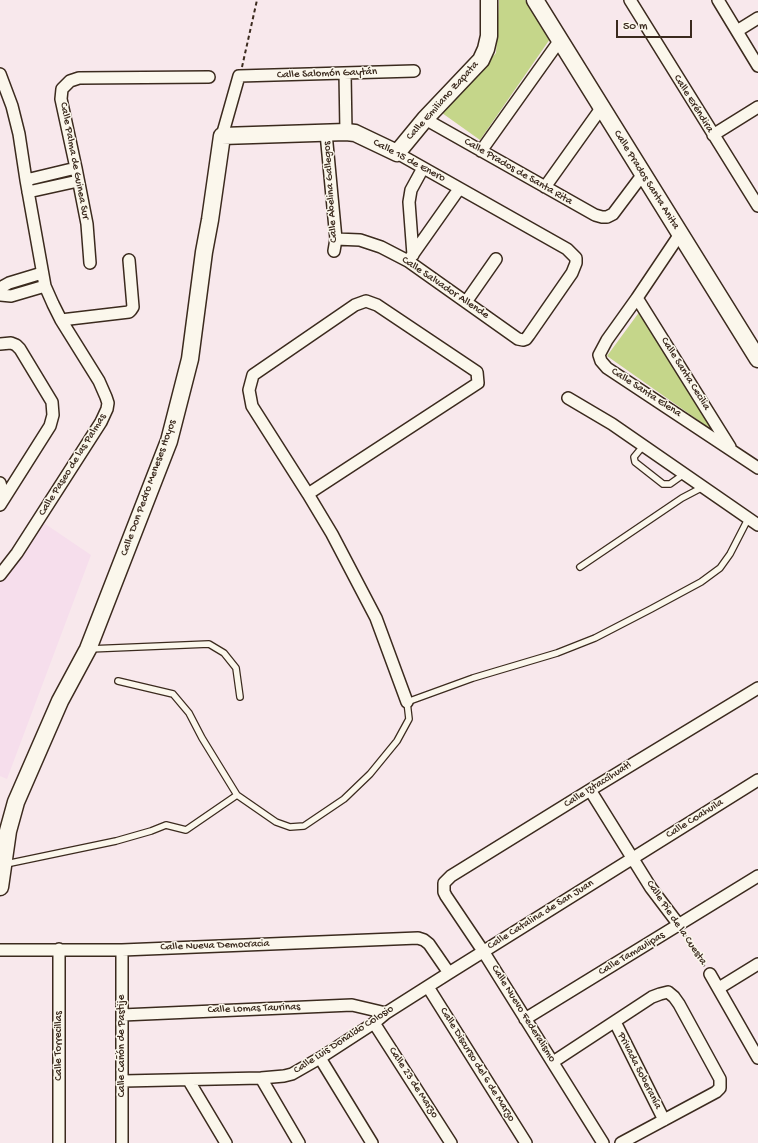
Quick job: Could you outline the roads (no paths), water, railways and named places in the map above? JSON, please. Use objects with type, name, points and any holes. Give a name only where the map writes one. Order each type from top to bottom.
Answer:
[{"type":"street","name":"Calle Emiliano Zapata","points":[[396,152],[481,60],[489,36],[489,0]]},
{"type":"street","name":"Calle Prados Santa Anita","points":[[535,0],[758,359]]},
{"type":"street","name":"Calle Eréndira","points":[[630,0],[713,135],[756,200]]},
{"type":"street","points":[[718,0],[758,66]]},
{"type":"street","points":[[737,31],[758,18]]},
{"type":"street","points":[[481,151],[560,40]]},
{"type":"street","name":"Calle Salomón Gaytán","points":[[239,76],[414,71]]},
{"type":"street","name":"Calle Paseo de las Palmas","points":[[0,74],[12,106],[19,134],[45,286],[61,320],[99,381],[106,397],[107,409],[101,422],[18,554],[0,575]]},
{"type":"street","name":"Calle Abelina Gallegos","points":[[344,74],[346,132]]},
{"type":"street","name":"Calle Don Pedro Meneses Hoyos","points":[[0,888],[8,831],[16,802],[60,701],[88,649],[169,441],[190,359],[204,252],[222,136],[239,76]]},
{"type":"street","name":"Calle Palma de Guinea Sur","points":[[90,263],[86,224],[61,99],[62,89],[70,81],[79,78],[209,77]]},
{"type":"street","points":[[545,187],[602,107]]},
{"type":"street","points":[[713,135],[758,107]]},
{"type":"street","name":"Calle Prados de Santa Rita","points":[[425,119],[595,215],[602,217],[608,217],[613,214],[643,174]]},
{"type":"street","name":"Calle 15 de Enero","points":[[222,136],[326,133],[336,131],[355,133],[396,152],[567,249],[576,258],[576,263],[572,273],[526,339]]},
{"type":"street","name":"Calle Abelina Gallegos","points":[[326,133],[336,239],[334,251]]},
{"type":"street","points":[[26,180],[76,168]]},
{"type":"street","points":[[410,258],[409,202],[411,190],[423,168]]},
{"type":"street","points":[[28,192],[78,181]]},
{"type":"street","points":[[410,258],[459,189]]},
{"type":"street","name":"Calle Santa Elena","points":[[680,234],[607,340],[599,355],[600,361],[607,368],[758,468]]},
{"type":"street","name":"Calle Salvador Allende","points":[[336,239],[369,242],[410,258],[466,302],[518,339],[526,339]]},
{"type":"street","points":[[466,302],[496,259]]},
{"type":"street","points":[[61,320],[129,312],[133,307],[129,260]]},
{"type":"street","points":[[0,288],[9,283],[42,273]]},
{"type":"street","points":[[0,296],[11,296],[45,286]]},
{"type":"street","name":"Calle Santa Cecilia","points":[[637,298],[732,450]]},
{"type":"street","points":[[308,494],[478,383],[477,372],[377,305],[366,302],[356,305],[253,374],[249,390],[252,406],[332,534],[376,618],[407,702]]},
{"type":"street","points":[[0,344],[11,343],[20,349],[52,402],[53,415],[50,426],[2,502]]},
{"type":"street","points":[[568,398],[644,445],[758,525]]},
{"type":"street","points":[[0,483],[2,502]]},
{"type":"street","name":"Calle Iztaccíhuatl","points":[[443,886],[445,880],[451,876],[758,688]]},
{"type":"street","name":"Calle Coahuila","points":[[633,857],[758,780]]},
{"type":"street","name":"Calle Pie de la Cuesta","points":[[590,790],[652,888],[679,925]]},
{"type":"street","name":"Calle Catalina de San Juan","points":[[449,973],[633,857]]},
{"type":"street","name":"Calle Tamaulipas","points":[[526,1019],[758,876]]},
{"type":"street","name":"Calle Nuevo Federalismo","points":[[443,886],[446,896],[483,951],[603,1143]]},
{"type":"street","name":"Calle Nueva Democracia","points":[[0,950],[122,950],[411,938],[424,940],[429,944],[449,973]]},
{"type":"street","name":"Calle Torrecillas","points":[[59,949],[60,1143]]},
{"type":"street","name":"Calle Cañón de Pastije","points":[[122,950],[122,1143]]},
{"type":"street","points":[[719,988],[758,964]]},
{"type":"street","name":"Calle Luis Donaldo Colosio","points":[[123,1081],[189,1081],[260,1078],[292,1074],[320,1058],[374,1023],[386,1013],[449,973]]},
{"type":"street","name":"Calle Pie de la Cuesta","points":[[710,974],[756,1052]]},
{"type":"street","name":"Calle Discurso del 6 de Marzo","points":[[428,986],[526,1143]]},
{"type":"street","points":[[553,1062],[652,997],[668,992],[674,997],[720,1079],[720,1088],[716,1092],[621,1143]]},
{"type":"street","name":"Calle Lomas Taurinas","points":[[122,1015],[352,1006],[386,1013]]},
{"type":"street","name":"Privada Soberanía","points":[[615,1022],[664,1120]]},
{"type":"street","name":"Calle 23 de Marzo","points":[[374,1023],[451,1143]]},
{"type":"street","points":[[320,1058],[372,1143]]},
{"type":"street","points":[[260,1078],[299,1143]]},
{"type":"street","points":[[189,1081],[226,1143]]},
{"type":"lane","points":[[644,445],[634,457],[635,462],[663,484],[670,484],[684,473]]},
{"type":"lane","points":[[580,567],[676,501],[703,487]]},
{"type":"lane","points":[[118,681],[173,694],[189,712],[202,738],[237,795],[276,822],[290,827],[304,826],[344,799],[370,774],[397,741],[409,719],[407,702],[474,678],[570,648],[595,638],[651,609],[701,582],[720,568],[730,554],[748,518]]},
{"type":"lane","points":[[88,649],[209,644],[224,654],[236,668],[240,697]]},
{"type":"lane","points":[[3,864],[116,841],[166,826],[186,830],[237,795]]}]
